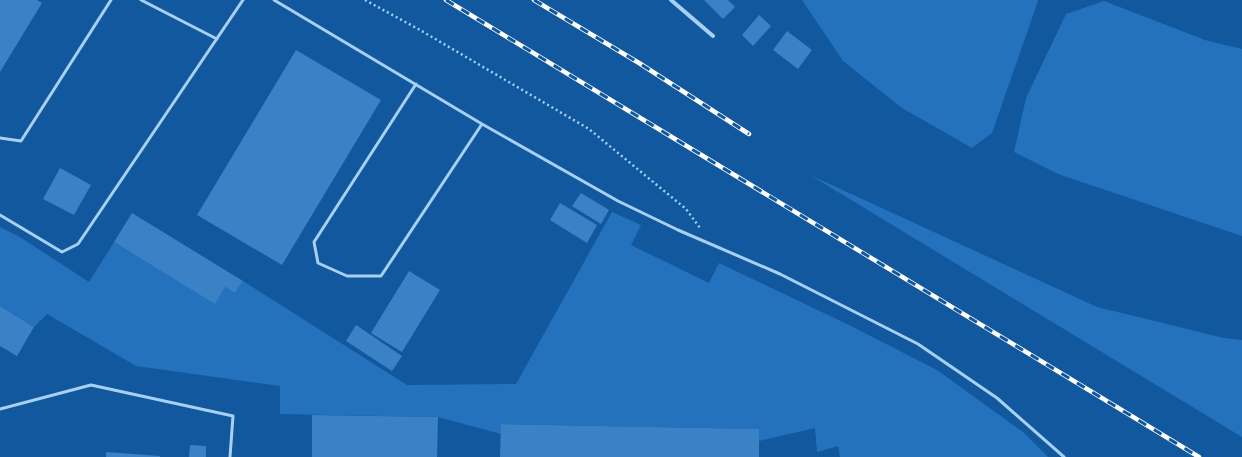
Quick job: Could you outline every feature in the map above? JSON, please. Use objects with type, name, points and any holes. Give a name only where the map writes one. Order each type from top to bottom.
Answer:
[{"type":"street","points":[[671,0],[713,36]]},
{"type":"lane","points":[[0,138],[21,141],[111,0]]},
{"type":"lane","points":[[141,0],[217,39]]},
{"type":"lane","points":[[0,215],[62,252],[78,244],[243,0]]},
{"type":"lane","points":[[274,0],[482,124],[618,201],[678,230],[780,274],[918,344],[997,398],[1064,457]]},
{"type":"lane","points":[[416,84],[314,242],[318,263],[346,276],[381,276],[482,124]]},
{"type":"lane","points":[[0,409],[91,385],[233,416],[230,457]]},
{"type":"path","points":[[365,0],[427,34],[589,129],[686,209],[714,246]]},
{"type":"shaded area","points":[[802,0],[1038,1],[992,133],[972,148],[902,108],[843,61]]},
{"type":"shaded area","points":[[1104,1],[1205,40],[1242,49],[1242,236],[1058,174],[1014,152],[1026,98],[1066,14]]},
{"type":"shaded area","points":[[810,175],[1097,307],[1224,338],[1242,340],[1242,437]]},
{"type":"shaded area","points":[[612,212],[641,225],[631,245],[709,283],[719,263],[849,325],[937,370],[1023,432],[1048,457],[840,457],[838,446],[817,452],[815,428],[759,441],[759,429],[501,424],[501,434],[438,417],[280,414],[280,386],[136,366],[47,314],[34,327],[0,306],[0,227],[20,237],[89,282],[114,242],[215,303],[225,287],[235,293],[243,281],[407,385],[516,384]]},
{"type":"building","points":[[0,0],[37,0],[42,3],[0,72]]},
{"type":"building","points":[[704,0],[728,0],[735,7],[723,19]]},
{"type":"building","points":[[759,15],[771,26],[753,46],[742,35]]},
{"type":"building","points":[[787,31],[812,50],[798,69],[773,50]]},
{"type":"building","points":[[296,50],[381,100],[282,265],[197,215]]},
{"type":"building","points":[[60,168],[91,185],[74,215],[43,199]]},
{"type":"building","points":[[581,193],[609,210],[601,224],[572,206]]},
{"type":"building","points":[[560,203],[597,225],[587,243],[550,220]]},
{"type":"building","points":[[132,213],[243,281],[235,293],[225,287],[215,304],[114,242]]},
{"type":"building","points":[[409,271],[440,290],[402,352],[371,333]]},
{"type":"building","points":[[0,306],[34,327],[17,356],[0,346]]},
{"type":"building","points":[[356,325],[402,356],[392,371],[346,341]]},
{"type":"building","points":[[312,415],[438,417],[437,457],[312,457]]},
{"type":"building","points":[[501,424],[759,429],[759,457],[500,457]]},
{"type":"building","points":[[190,445],[206,446],[206,457],[189,457]]},
{"type":"building","points":[[106,452],[160,456],[160,457],[106,457]]},
{"type":"railway","points":[[446,0],[1199,457]]},
{"type":"railway","points":[[534,0],[639,63],[749,134]]}]
